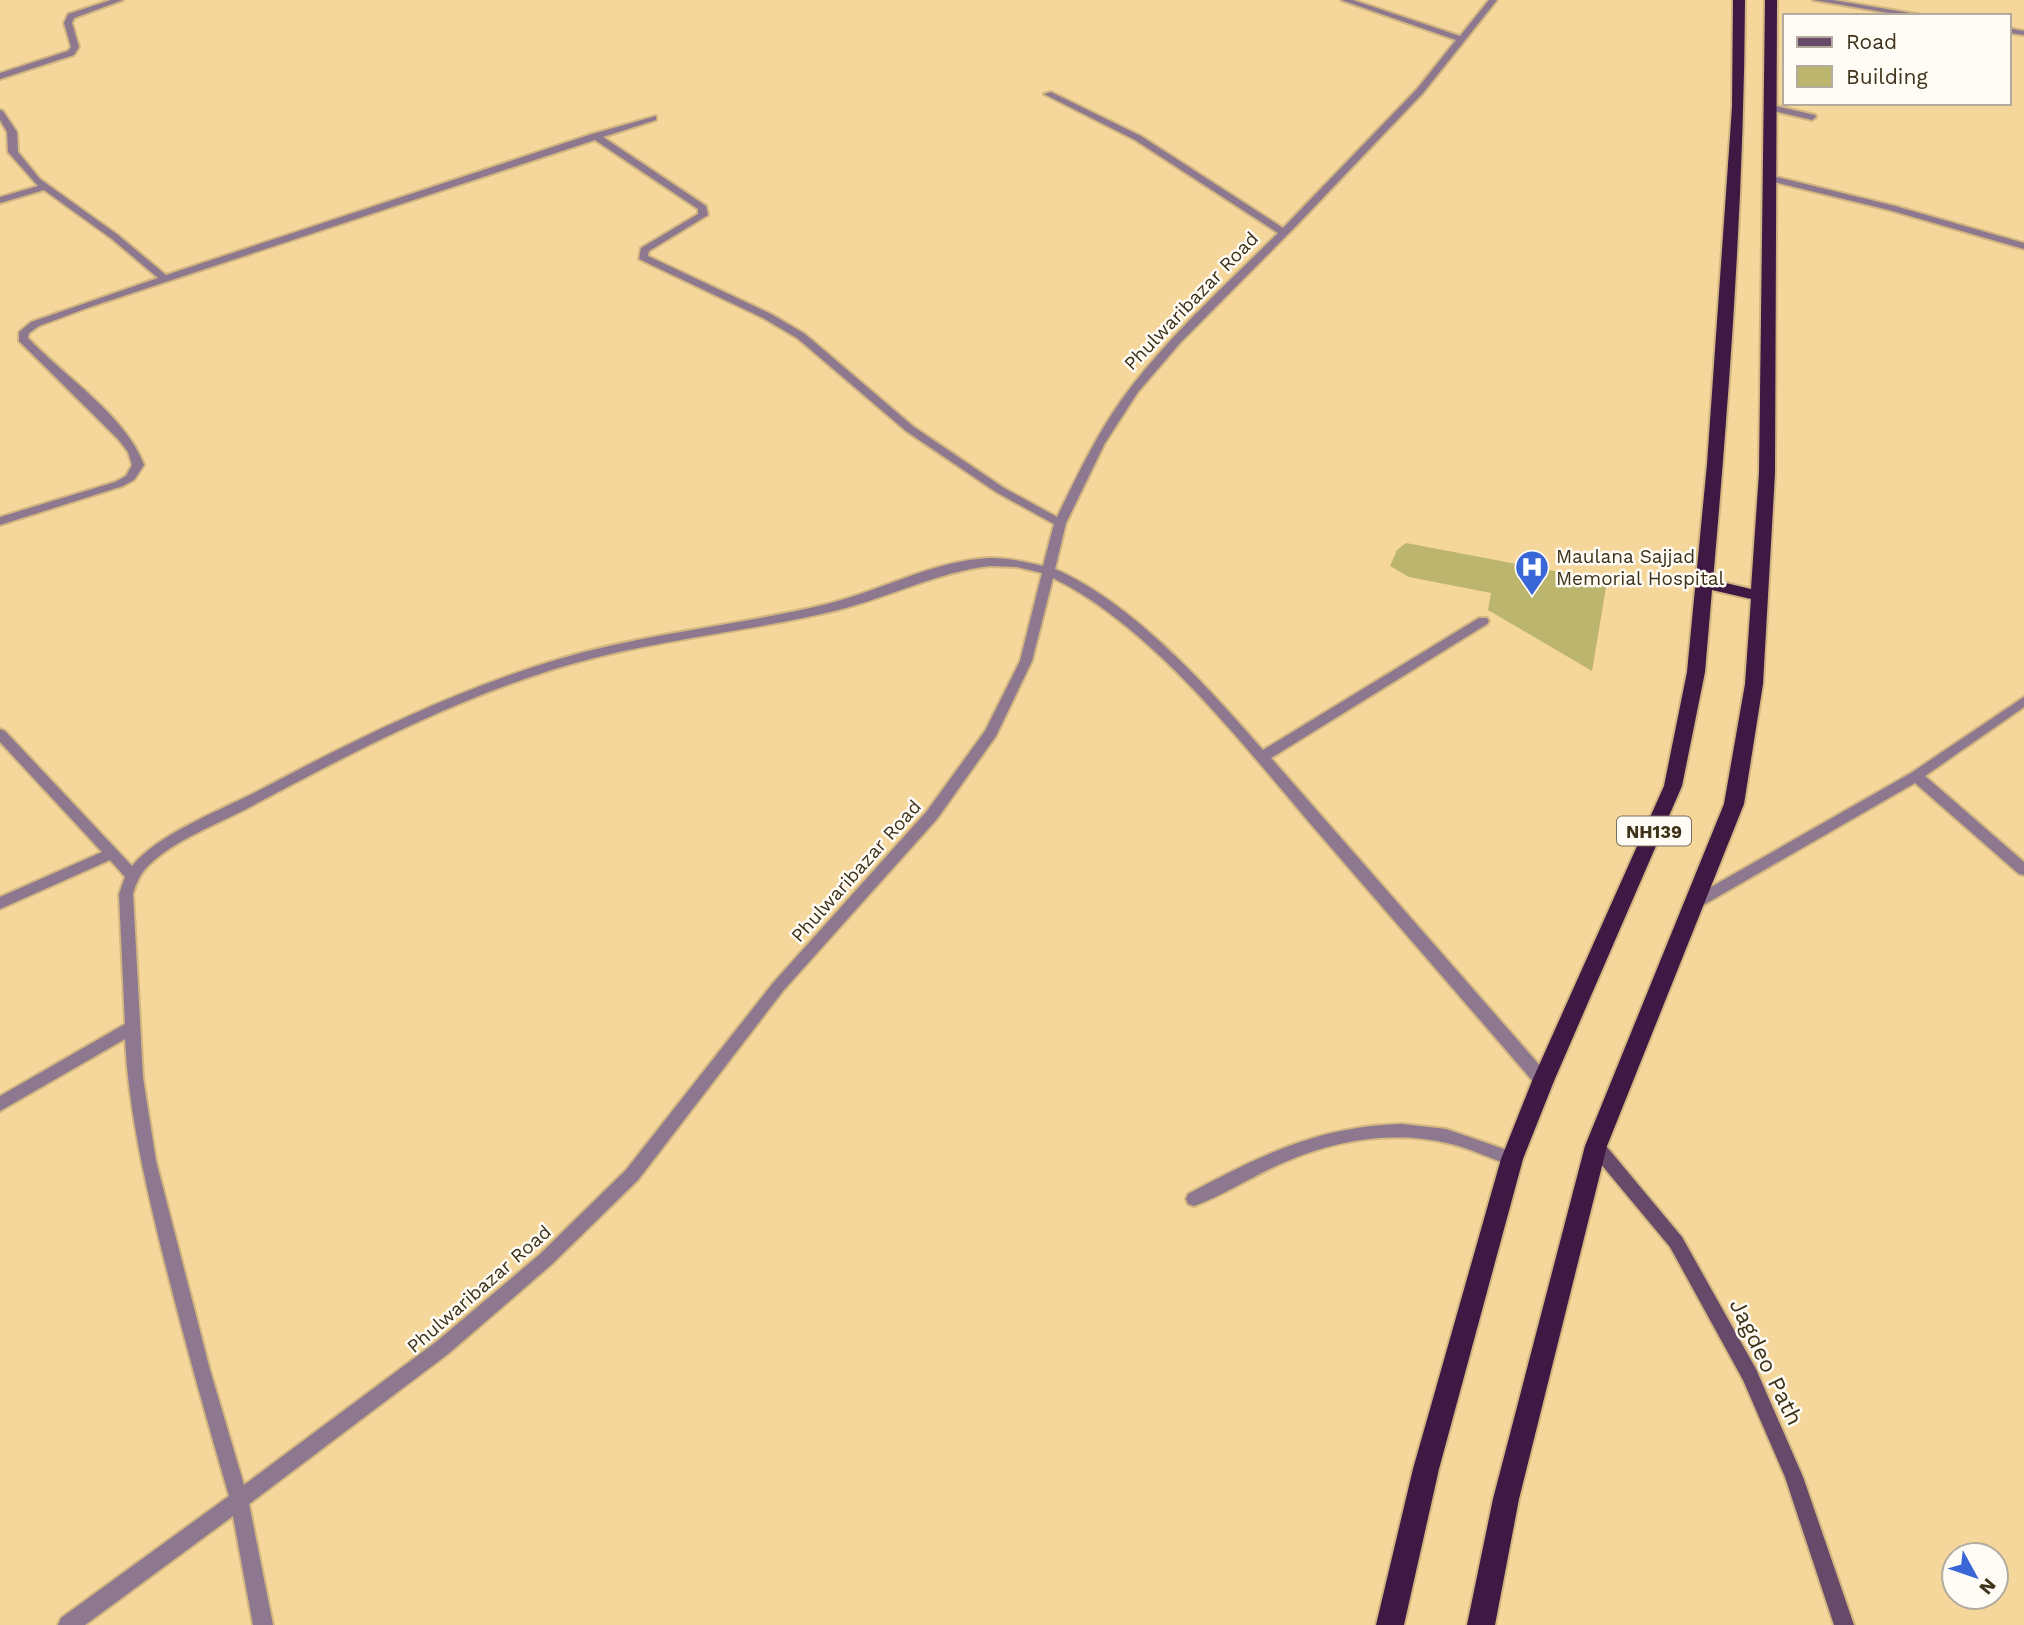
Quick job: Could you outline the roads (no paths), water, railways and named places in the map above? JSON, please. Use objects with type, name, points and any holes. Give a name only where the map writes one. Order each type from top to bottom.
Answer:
[{"type":"highway","name":"NH139","points":[[1390,1625],[1426,1469],[1512,1159],[1543,1081],[1673,786],[1696,672],[1715,464],[1738,107],[1738,0]]},
{"type":"highway","name":"NH139","points":[[1481,1625],[1506,1499],[1597,1146],[1734,804],[1754,684],[1767,472],[1771,0]]},
{"type":"highway","points":[[1704,583],[1759,596]]},
{"type":"main road","name":"Jagdeo Path","points":[[1597,1146],[1676,1242],[1751,1375],[1794,1478],[1844,1625]]},
{"type":"street","points":[[0,76],[71,53],[75,47],[68,23],[71,16],[119,0]]},
{"type":"street","points":[[1345,0],[1461,39]]},
{"type":"street","name":"Phulwaribazar Road","points":[[68,1625],[346,1423],[442,1348],[545,1260],[632,1175],[778,987],[932,814],[967,770],[991,733],[1026,661],[1060,523],[1099,443],[1133,390],[1177,340],[1420,91],[1493,0]]},
{"type":"street","points":[[1817,0],[1911,14]]},
{"type":"street","points":[[1048,94],[1138,138],[1284,233]]},
{"type":"street","points":[[1772,108],[1812,117]]},
{"type":"street","points":[[0,113],[12,132],[10,143],[13,152],[44,187],[115,237],[166,280]]},
{"type":"street","points":[[0,522],[119,484],[130,478],[138,465],[135,451],[117,429],[33,351],[23,339],[24,332],[57,314],[653,118]]},
{"type":"street","points":[[595,136],[703,208],[703,215],[644,250],[643,257],[767,316],[801,336],[910,429],[1000,490],[1060,523]]},
{"type":"street","points":[[1769,178],[1892,208],[2024,246]]},
{"type":"street","points":[[0,200],[44,187]]},
{"type":"street","points":[[263,1625],[239,1499],[201,1370],[148,1161],[135,1078],[126,894],[131,874],[149,857],[175,840],[452,702],[562,662],[619,648],[841,606],[944,569],[980,563],[1011,562],[1047,571],[1087,592],[1124,619],[1205,696],[1543,1081]]},
{"type":"street","points":[[1261,758],[1483,621]]},
{"type":"street","points":[[1695,903],[1916,776],[2024,701]]},
{"type":"street","points":[[0,734],[131,874]]},
{"type":"street","points":[[1916,776],[2024,870]]},
{"type":"street","points":[[0,904],[111,854]]},
{"type":"street","points":[[0,1104],[134,1026]]},
{"type":"street","points":[[1194,1199],[1290,1150],[1369,1130],[1438,1134],[1512,1159]]},
{"type":"place","name":"Maulana Sajjad Memorial Hospital","points":[[1532,597]]}]
